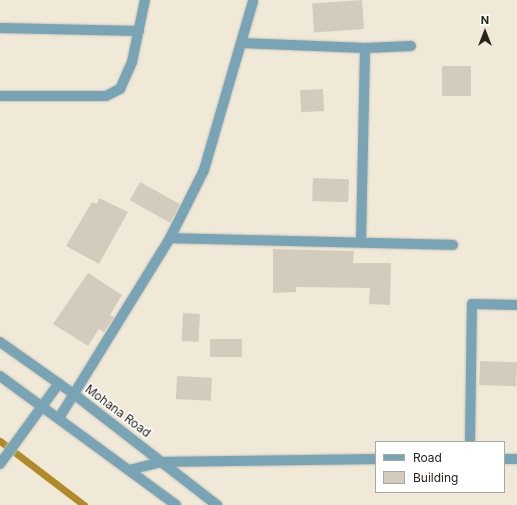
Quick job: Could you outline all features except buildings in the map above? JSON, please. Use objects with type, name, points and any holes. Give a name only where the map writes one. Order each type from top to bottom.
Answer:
[{"type":"street","points":[[0,96],[112,94],[126,81],[139,31],[145,0]]},
{"type":"street","points":[[59,418],[75,395],[170,238],[204,170],[253,1]]},
{"type":"street","points":[[0,28],[139,31]]},
{"type":"street","points":[[241,43],[365,48],[411,46]]},
{"type":"street","points":[[361,241],[365,48]]},
{"type":"street","points":[[170,238],[361,241],[453,245]]},
{"type":"street","points":[[470,441],[472,304],[517,305]]},
{"type":"street","name":"Mohana Road","points":[[0,342],[75,395],[217,505]]},
{"type":"street","points":[[0,376],[176,505]]},
{"type":"street","points":[[3,458],[59,384]]},
{"type":"street","points":[[129,470],[162,462],[375,459]]},
{"type":"street","points":[[505,459],[517,460]]},
{"type":"waterway","points":[[0,441],[84,505]]}]
